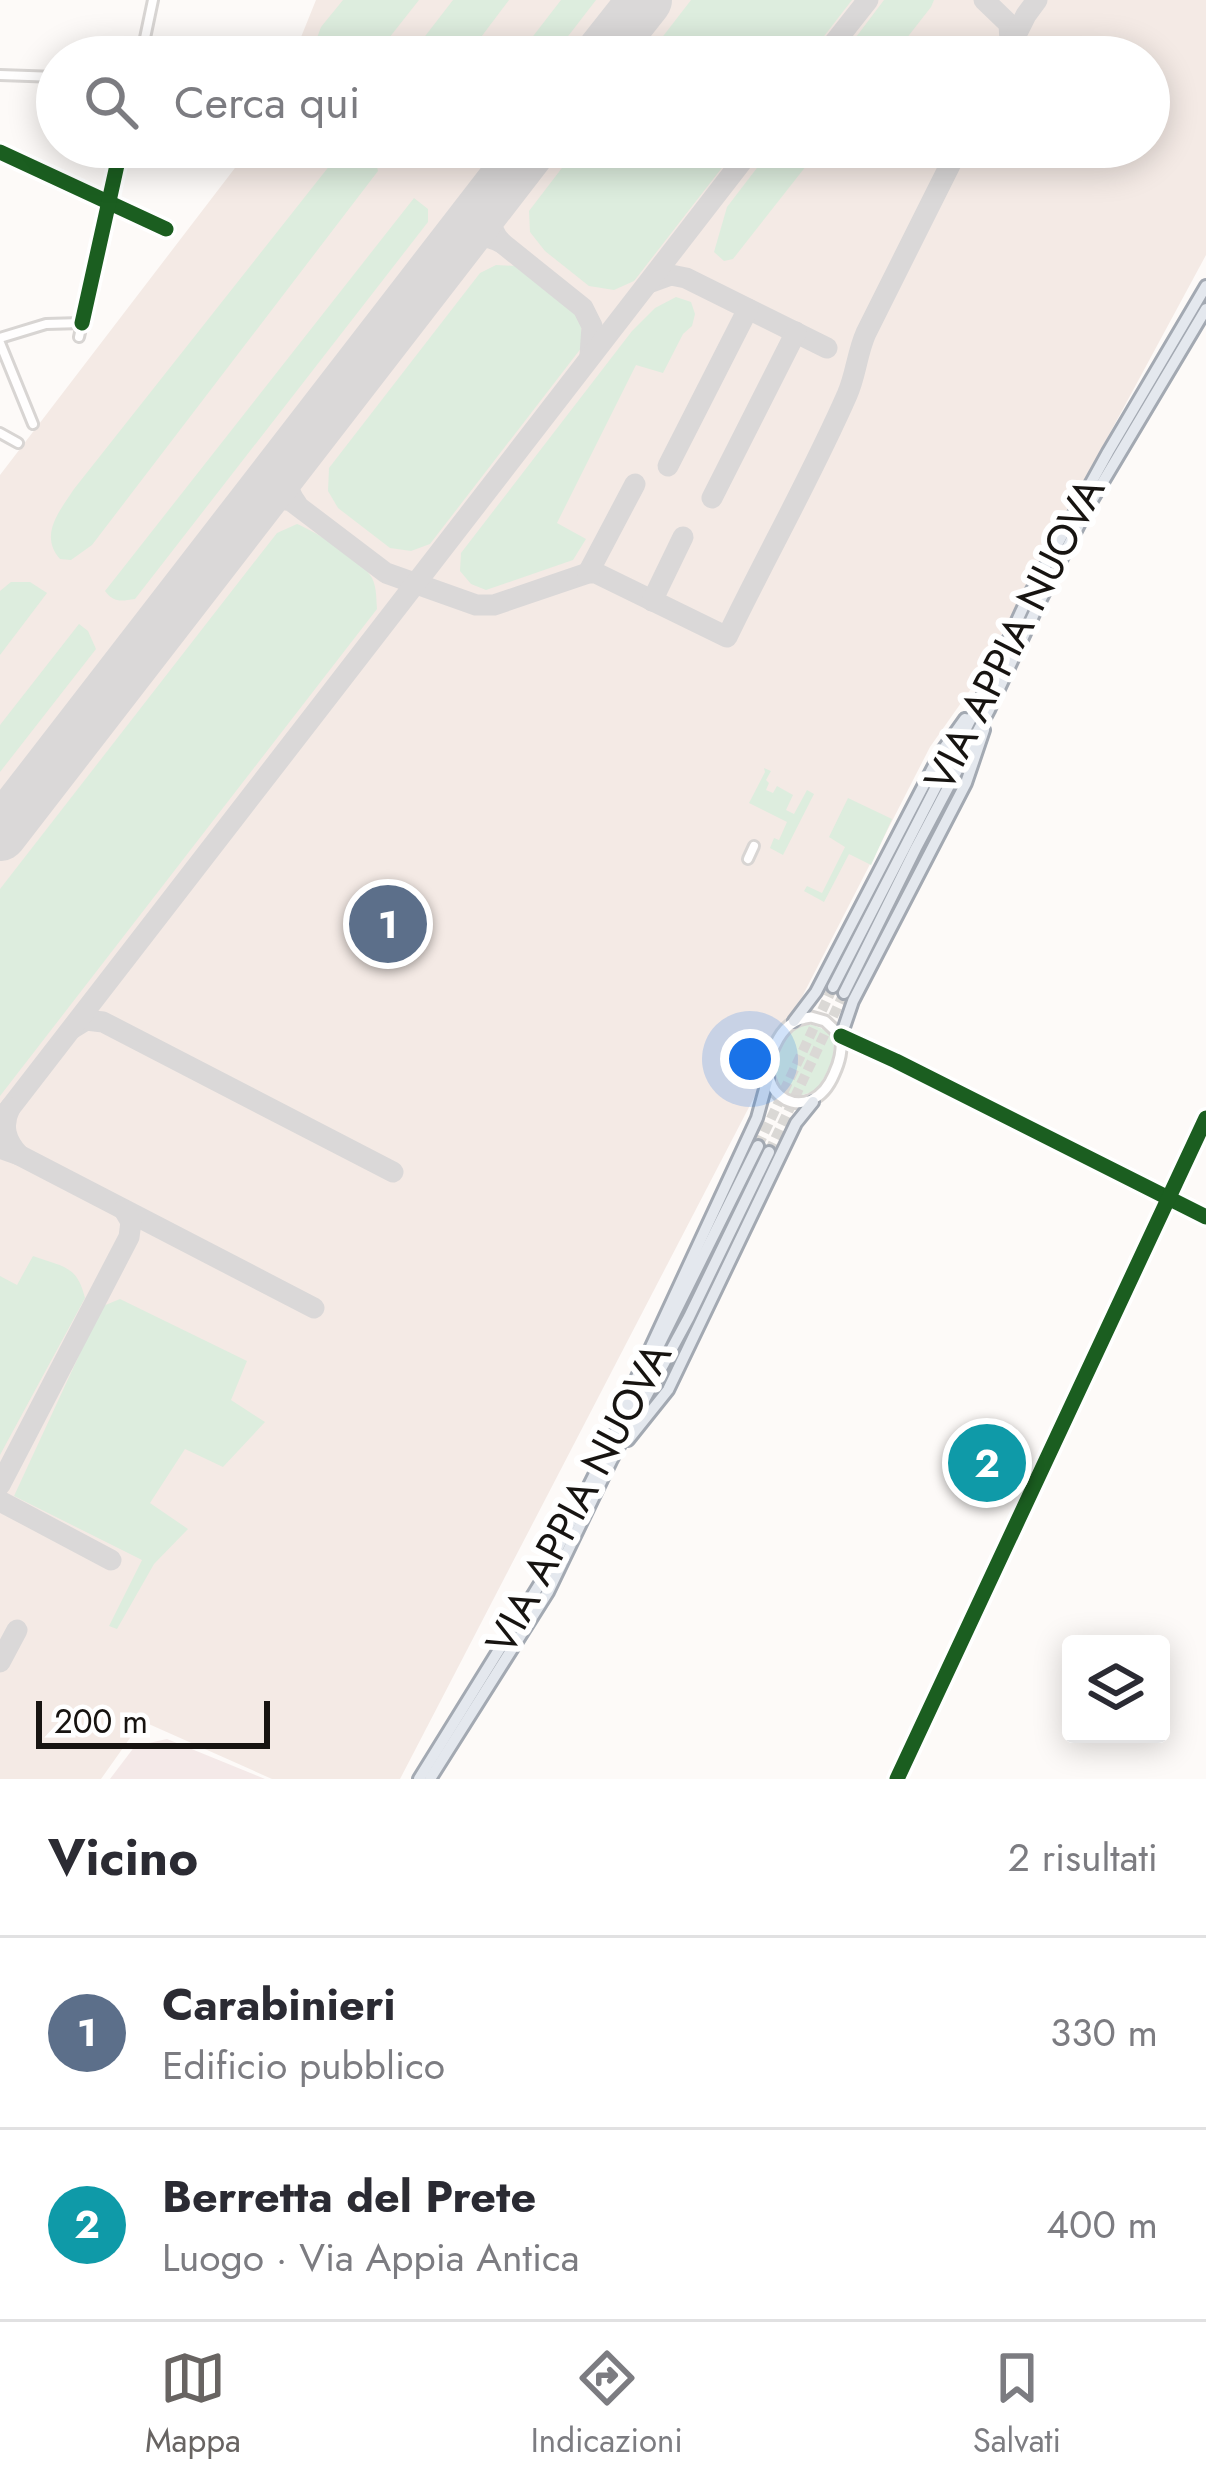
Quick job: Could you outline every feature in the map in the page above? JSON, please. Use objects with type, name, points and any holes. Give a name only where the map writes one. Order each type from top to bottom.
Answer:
[{"type":"main road","name":"VIA APPIA NUOVA","points":[[984,706],[1038,579],[1206,286]]},
{"type":"main road","name":"VIA APPIA NUOVA","points":[[838,990],[1088,507],[1206,309]]},
{"type":"main road","points":[[794,1021],[816,992],[938,757],[984,706]]},
{"type":"main road","points":[[841,1036],[853,1001],[969,777],[984,706]]},
{"type":"main road","points":[[609,1455],[628,1392],[757,1118],[768,1078]]},
{"type":"main road","points":[[609,1455],[668,1390],[796,1123],[813,1102]]},
{"type":"main road","name":"VIA APPIA NUOVA","points":[[419,1779],[541,1582],[763,1149]]},
{"type":"main road","name":"VIA APPIA NUOVA","points":[[430,1779],[548,1592],[609,1455]]},
{"type":"street","points":[[146,36],[153,0]]},
{"type":"street","points":[[0,75],[36,76]]},
{"type":"street","points":[[0,152],[166,229]]},
{"type":"street","points":[[80,337],[116,168]]},
{"type":"street","points":[[33,424],[0,340],[46,323],[82,323]]},
{"type":"street","points":[[0,433],[18,443]]},
{"type":"street","points":[[748,859],[754,846]]},
{"type":"street","points":[[841,1036],[839,1062],[829,1086],[813,1102],[784,1099],[772,1088],[769,1056],[781,1033],[794,1021],[820,1018],[841,1036],[1206,1216]]},
{"type":"street","points":[[839,1062],[853,1050],[870,1048]]},
{"type":"street","points":[[897,1779],[1169,1198]]},
{"type":"shaded area","points":[[316,0],[1206,0],[1206,255],[975,683],[930,747],[802,997],[771,1040],[760,1086],[400,1779],[272,1779],[142,1721],[101,1779],[0,1779],[0,475],[235,168],[1170,168],[1170,36],[301,36]]},
{"type":"shaded area","points":[[167,1739],[265,1779],[110,1779],[135,1746]]},
{"type":"green space","points":[[343,0],[419,0],[391,36],[318,36]]},
{"type":"green space","points":[[453,0],[509,0],[482,36],[425,36]]},
{"type":"green space","points":[[561,0],[596,0],[568,36],[533,36]]},
{"type":"green space","points":[[691,0],[852,0],[824,36],[663,36]]},
{"type":"green space","points":[[884,0],[934,0],[908,36],[857,36]]},
{"type":"green space","points":[[328,168],[377,168],[92,545],[71,560],[60,559],[51,532],[74,489]]},
{"type":"green space","points":[[562,168],[722,168],[634,281],[614,290],[589,286],[545,251],[530,232],[529,211]]},
{"type":"green space","points":[[757,168],[804,168],[733,259],[724,261],[714,252],[727,207]]},
{"type":"green space","points":[[414,198],[428,209],[428,222],[135,599],[112,598],[105,591]]},
{"type":"green space","points":[[496,265],[516,266],[571,306],[581,326],[582,347],[430,544],[411,551],[390,548],[338,508],[328,491],[329,468],[480,273]]},
{"type":"green space","points":[[676,297],[691,302],[692,326],[663,373],[636,365],[557,523],[586,539],[573,560],[486,590],[471,584],[460,571],[461,553],[632,331],[655,308]]},
{"type":"green space","points":[[297,524],[338,547],[367,571],[375,586],[377,609],[0,1096],[0,889],[277,533]]},
{"type":"green space","points":[[11,582],[30,582],[47,593],[0,655],[0,591]]},
{"type":"green space","points":[[79,624],[96,649],[0,772],[0,725]]},
{"type":"green space","points":[[764,768],[771,771],[766,790],[773,793],[777,786],[793,795],[786,810],[794,814],[807,790],[814,794],[783,855],[770,848],[787,822],[749,803]]},
{"type":"green space","points":[[848,798],[892,819],[871,865],[849,854],[824,902],[804,891],[807,886],[822,893],[845,847],[829,837]]},
{"type":"green space","points":[[807,1024],[829,1034],[834,1051],[816,1091],[795,1097],[783,1090],[774,1070],[787,1037]]},
{"type":"green space","points":[[33,1256],[73,1273],[85,1298],[0,1455],[0,1276],[17,1285]]},
{"type":"green space","points":[[120,1299],[247,1361],[231,1400],[265,1422],[223,1467],[185,1449],[150,1503],[188,1529],[154,1564],[117,1629],[109,1626],[142,1560],[14,1496],[103,1306]]},
{"type":"taxiway","points":[[840,36],[868,0]]},
{"type":"taxiway","points":[[984,0],[1009,24],[1010,36]]},
{"type":"taxiway","points":[[1016,36],[1037,0]]},
{"type":"taxiway","points":[[0,1121],[737,168]]},
{"type":"taxiway","points":[[246,515],[267,501],[291,501],[386,573],[476,605],[494,605],[596,573],[727,637],[833,426],[866,333],[948,168]]},
{"type":"taxiway","points":[[497,191],[490,218],[502,243]]},
{"type":"taxiway","points":[[452,249],[475,237],[502,243],[583,308],[592,326],[590,355]]},
{"type":"taxiway","points":[[649,283],[671,275],[686,278],[827,348]]},
{"type":"taxiway","points":[[668,466],[748,309]]},
{"type":"taxiway","points":[[712,498],[796,332]]},
{"type":"taxiway","points":[[297,504],[287,477],[298,449]]},
{"type":"taxiway","points":[[588,573],[635,484]]},
{"type":"taxiway","points":[[652,601],[683,537]]},
{"type":"taxiway","points":[[73,1028],[86,1020],[103,1022],[393,1172]]},
{"type":"taxiway","points":[[0,1148],[19,1155],[6,1133],[10,1108]]},
{"type":"taxiway","points":[[19,1155],[314,1308]]},
{"type":"taxiway","points":[[0,1485],[129,1237],[131,1222],[124,1210]]},
{"type":"taxiway","points":[[0,1501],[111,1560]]},
{"type":"taxiway","points":[[0,1662],[17,1630]]},
{"type":"runway","points":[[617,36],[645,0]]},
{"type":"runway","points":[[0,834],[515,168]]},
{"type":"tunnel","points":[[758,1146],[833,987]]},
{"type":"tunnel","points":[[769,1152],[844,993]]},
{"type":"cycle path","points":[[0,152],[166,229]]},
{"type":"cycle path","points":[[82,323],[116,168]]},
{"type":"cycle path","points":[[841,1036],[1206,1217]]},
{"type":"cycle path","points":[[897,1779],[1206,1118]]},
{"type":"place","name":"Carabinieri","points":[[388,924]]},
{"type":"place","name":"Berretta del Prete","points":[[987,1463]]}]
